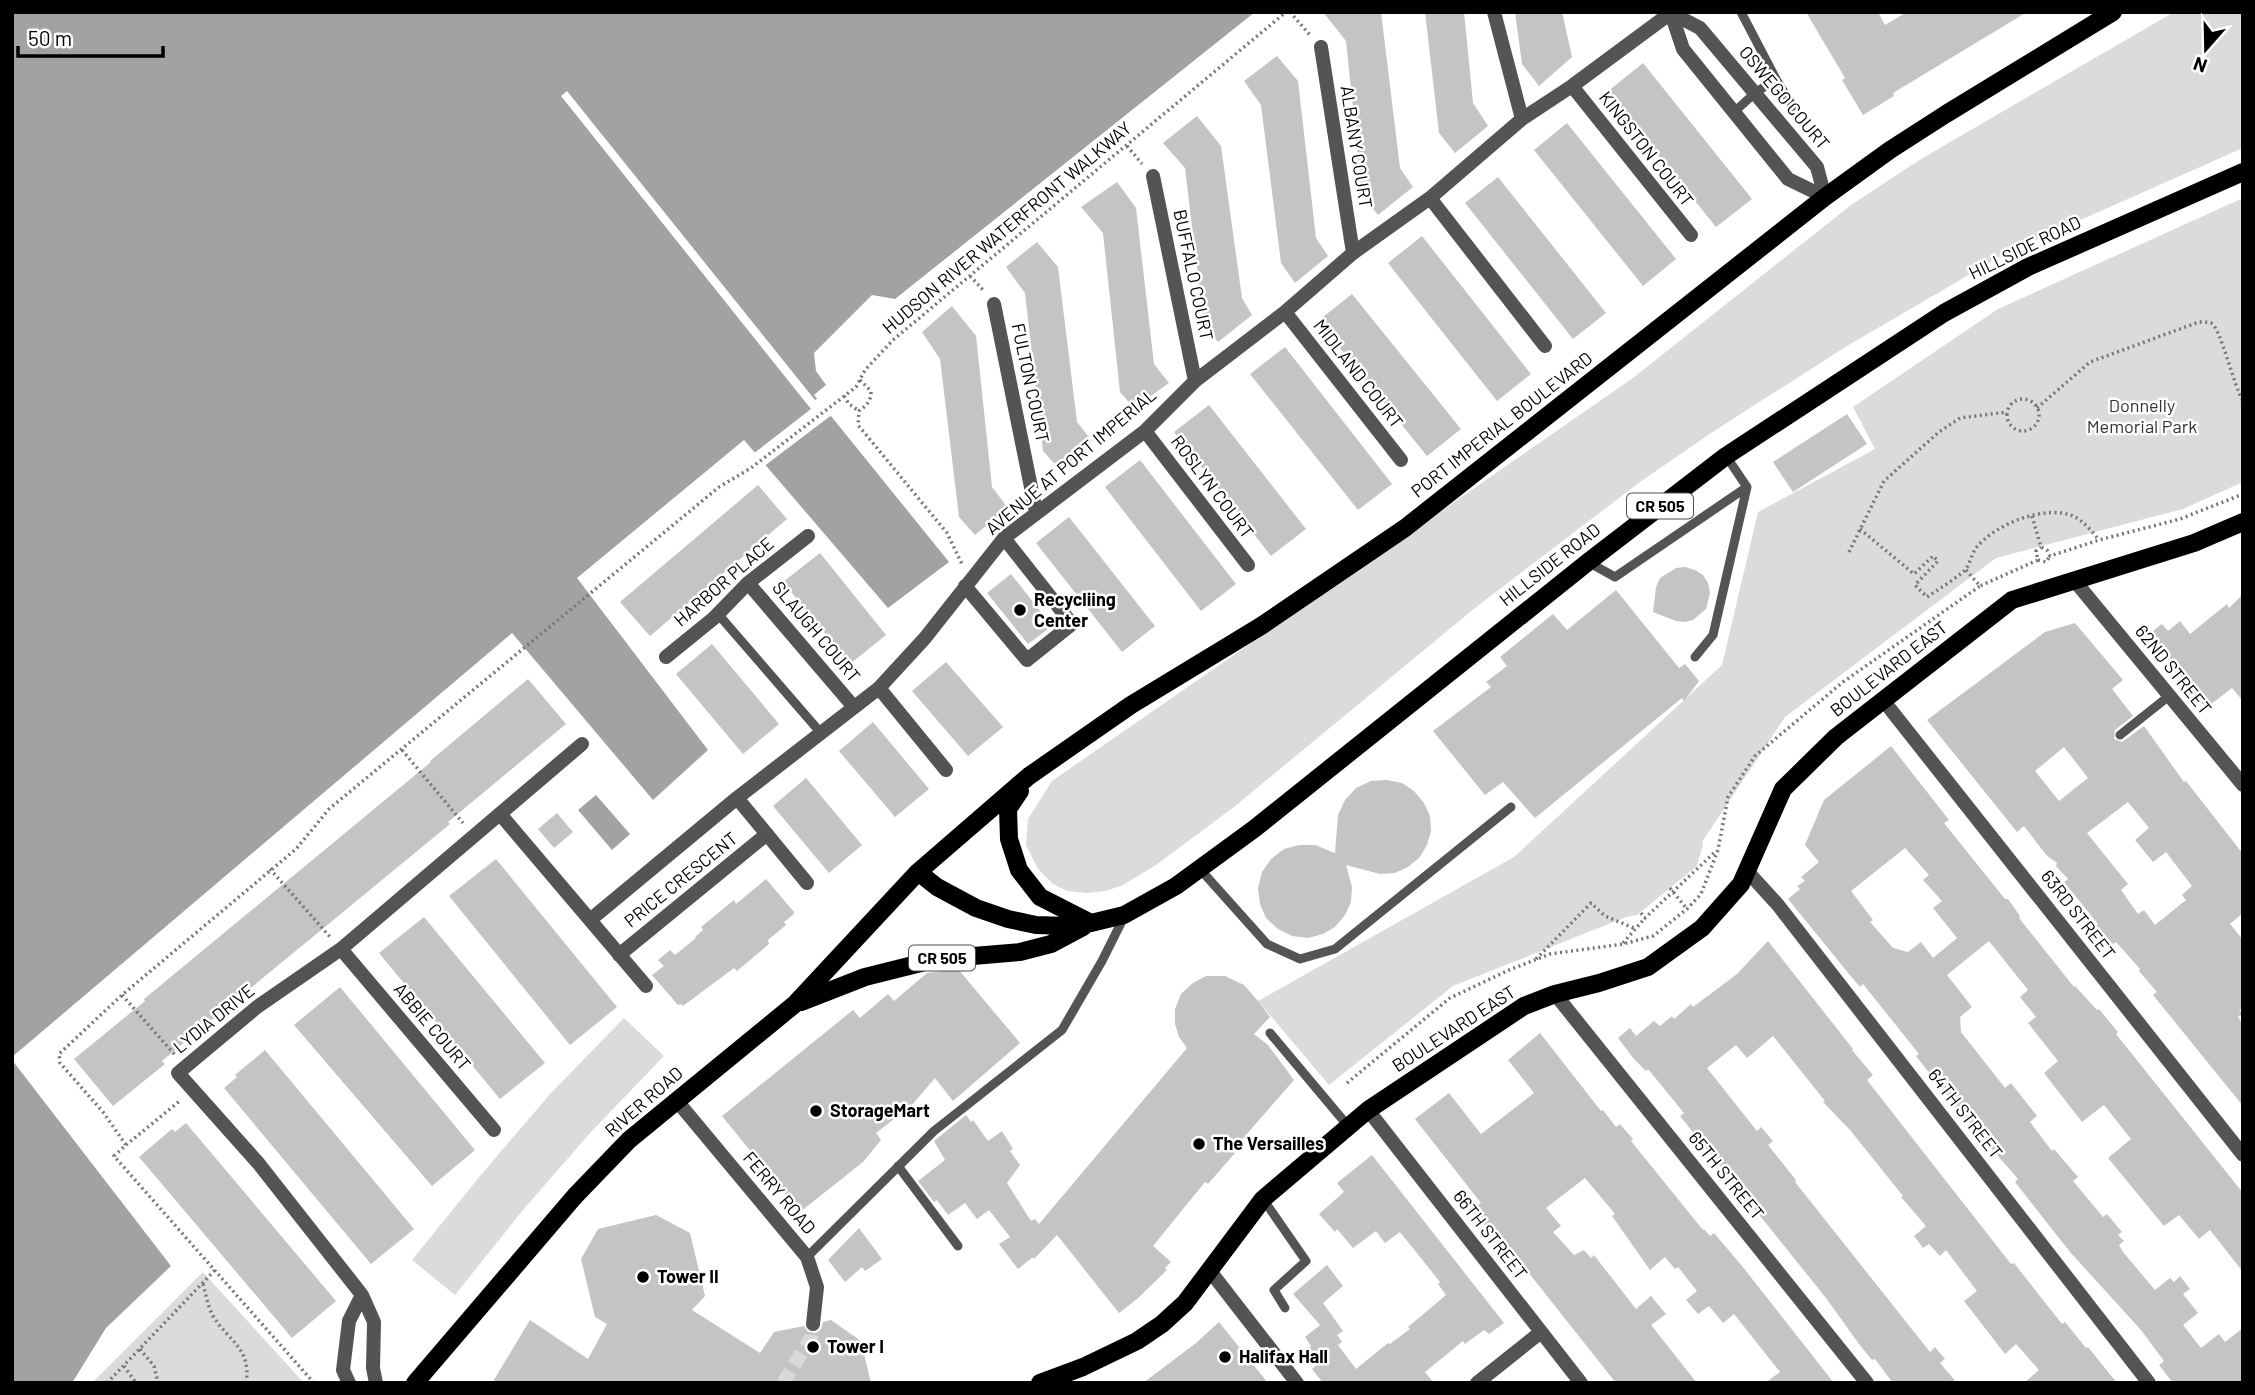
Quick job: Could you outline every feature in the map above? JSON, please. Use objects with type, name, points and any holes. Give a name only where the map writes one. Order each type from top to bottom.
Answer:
[{"type":"main road","name":"PORT IMPERIAL BOULEVARD","points":[[918,872],[1030,776],[1132,705],[1261,626],[1405,528],[1825,197],[1890,150],[2113,12]]},
{"type":"main road","name":"HILLSIDE ROAD","points":[[1091,923],[1125,915],[1176,886],[1254,829],[1588,562],[1727,456],[1944,313],[2028,267],[2243,172]]},
{"type":"main road","name":"BOULEVARD EAST","points":[[1040,1383],[1083,1367],[1137,1341],[1162,1324],[1185,1303],[1263,1199],[1368,1110],[1524,1006],[1555,994],[1648,967],[1702,928],[1741,884],[1783,789],[1836,737],[2012,600],[2194,543],[2243,522]]},
{"type":"main road","points":[[1030,776],[1008,809],[1009,839],[1019,870],[1040,897],[1091,923]]},
{"type":"main road","name":"CR 505","points":[[918,872],[937,887],[976,908],[1008,919],[1036,925],[1067,926],[1091,923]]},
{"type":"main road","name":"RIVER ROAD","points":[[415,1383],[575,1196],[629,1140],[795,1004],[918,872]]},
{"type":"main road","name":"CR 505","points":[[795,1004],[865,976],[937,959],[1020,952],[1051,944],[1091,923]]},
{"type":"street","points":[[1494,12],[1522,119]]},
{"type":"street","points":[[1672,12],[1683,49],[1788,178],[1825,197]]},
{"type":"street","name":"AVENUE AT PORT IMPERIAL","points":[[590,920],[737,798],[879,688],[925,638],[1004,538],[1145,431],[1195,381],[1285,312],[1353,253],[1430,198],[1522,119],[1572,86],[1672,12]]},
{"type":"street","name":"OSWEGO COURT","points":[[1672,12],[1700,28],[1817,167],[1825,197]]},
{"type":"street","name":"ALBANY COURT","points":[[1321,47],[1353,253]]},
{"type":"street","name":"KINGSTON COURT","points":[[1572,86],[1691,236]]},
{"type":"street","name":"BUFFALO COURT","points":[[1153,176],[1195,381]]},
{"type":"street","points":[[1430,198],[1545,346]]},
{"type":"street","name":"FULTON COURT","points":[[994,304],[1037,512]]},
{"type":"street","name":"MIDLAND COURT","points":[[1285,312],[1401,460]]},
{"type":"street","name":"ROSLYN COURT","points":[[1145,431],[1248,565]]},
{"type":"street","name":"HARBOR PLACE","points":[[666,657],[718,614],[748,583],[808,536]]},
{"type":"street","points":[[970,581],[1027,660],[1072,624],[1004,538]]},
{"type":"street","name":"62ND STREET","points":[[2074,580],[2243,785]]},
{"type":"street","name":"SLAUGH COURT","points":[[748,583],[853,706]]},
{"type":"street","points":[[879,688],[946,770]]},
{"type":"street","name":"63RD STREET","points":[[1883,700],[2243,1155]]},
{"type":"street","name":"LYDIA DRIVE","points":[[376,1383],[373,1368],[374,1322],[362,1295],[260,1164],[178,1073],[257,1007],[341,949],[582,744]]},
{"type":"street","name":"PRICE CRESCENT","points":[[737,798],[807,883]]},
{"type":"street","points":[[500,814],[646,986]]},
{"type":"street","name":"PRICE CRESCENT","points":[[619,955],[767,834]]},
{"type":"street","name":"64TH STREET","points":[[1748,871],[1787,916],[2149,1383]]},
{"type":"street","name":"ABBIE COURT","points":[[341,949],[494,1130]]},
{"type":"street","name":"65TH STREET","points":[[1555,994],[1867,1383]]},
{"type":"street","name":"FERRY ROAD","points":[[677,1101],[807,1257],[817,1287],[813,1324]]},
{"type":"street","name":"66TH STREET","points":[[1368,1110],[1581,1383]]},
{"type":"street","points":[[1210,1271],[1297,1383]]},
{"type":"street","points":[[349,1383],[343,1370],[349,1321],[362,1295]]},
{"type":"street","points":[[1477,1383],[1541,1332]]},
{"type":"lane","points":[[1741,12],[1795,110]]},
{"type":"lane","points":[[1734,112],[1776,79]]},
{"type":"lane","points":[[1695,657],[1713,635],[1747,487],[1727,456]]},
{"type":"lane","points":[[1588,562],[1615,577],[1747,487]]},
{"type":"lane","points":[[718,614],[820,732]]},
{"type":"lane","points":[[2120,735],[2169,696]]},
{"type":"lane","points":[[1199,868],[1267,944],[1300,959],[1335,949],[1511,807]]},
{"type":"lane","points":[[807,1257],[934,1131],[1062,1030],[1125,915]]},
{"type":"lane","points":[[1270,1033],[1348,1126]]},
{"type":"lane","points":[[898,1166],[958,1246]]},
{"type":"lane","points":[[1263,1199],[1306,1261],[1274,1290],[1285,1308]]},
{"type":"path","points":[[1288,12],[1321,47]]},
{"type":"path","name":"HUDSON RIVER WATERFRONT WALKWAY","points":[[516,653],[719,487],[751,468],[856,387],[865,370],[893,340],[1288,12]]},
{"type":"path","points":[[1127,145],[1153,176]]},
{"type":"path","points":[[970,276],[994,304]]},
{"type":"path","points":[[2038,408],[2090,362],[2199,322],[2211,324],[2218,331],[2243,401]]},
{"type":"path","points":[[860,380],[871,391],[871,398],[859,411],[858,425],[947,533],[970,581]]},
{"type":"path","points":[[844,396],[849,404],[859,411]]},
{"type":"path","points":[[2024,399],[2038,408],[2038,423],[2025,432],[2020,432],[2008,422],[2007,412],[2013,402],[2024,399]]},
{"type":"path","points":[[1849,552],[1884,481],[1939,432],[1960,418],[2007,412]]},
{"type":"path","points":[[1346,1083],[1450,998],[1508,970],[1550,954],[1623,944],[1653,936],[1701,894],[1718,850],[1728,797],[1755,756],[1843,681],[1980,586],[2038,560],[2046,562],[2050,556],[2099,540],[2180,519],[2243,494]]},
{"type":"path","points":[[1860,529],[1914,574],[1933,556],[1938,561],[1915,585],[1927,597],[1966,570],[1976,549],[1992,533],[2018,520],[2049,511],[2075,517],[2099,540]]},
{"type":"path","points":[[2032,516],[2041,547],[2047,550],[2050,556]]},
{"type":"path","points":[[2038,560],[2036,551],[2041,547]]},
{"type":"path","points":[[1966,570],[1980,586]]},
{"type":"path","points":[[402,750],[474,836]]},
{"type":"path","points":[[1623,944],[1671,891],[1718,850]]},
{"type":"path","points":[[270,870],[341,949]]},
{"type":"path","points":[[1671,891],[1687,909]]},
{"type":"path","points":[[1534,960],[1591,903],[1605,916],[1636,929]]},
{"type":"path","points":[[1641,913],[1645,918]]},
{"type":"path","points":[[121,995],[185,1067]]},
{"type":"path","points":[[126,1145],[193,1090]]},
{"type":"path","points":[[107,1383],[215,1270]]},
{"type":"path","points":[[203,1284],[212,1314],[240,1347],[246,1363],[246,1383]]},
{"type":"path","points":[[140,1349],[154,1366],[158,1383]]},
{"type":"path","points":[[124,1366],[136,1383]]},
{"type":"green space","points":[[2174,12],[2243,12],[2243,148],[2008,252],[1847,346],[1711,433],[1640,482],[1475,608],[1234,807],[1156,865],[1123,885],[1088,893],[1067,891],[1053,884],[1038,869],[1026,845],[1028,819],[1052,781],[1633,378],[1851,205],[1921,159]]},
{"type":"green space","name":"Donnelly Memorial Park","points":[[2243,198],[2243,482],[2183,509],[1996,558],[1785,717],[1702,842],[1697,866],[1637,915],[1453,986],[1329,1085],[1258,1001],[1514,857],[1722,665],[1758,512],[1875,449],[1853,407],[1998,309]]},
{"type":"green space","points":[[624,1018],[664,1056],[590,1133],[523,1210],[455,1295],[412,1260],[550,1094]]},
{"type":"green space","points":[[203,1272],[304,1383],[92,1383]]},
{"type":"shaded area","points":[[12,12],[1255,12],[895,299],[872,295],[814,353],[816,371],[826,385],[814,395],[949,562],[888,608],[744,440],[577,578],[708,750],[653,800],[512,633],[12,1057]]},
{"type":"shaded area","points":[[596,795],[630,834],[612,850],[578,810]]},
{"type":"shaded area","points":[[12,1060],[171,1266],[106,1328],[72,1383],[12,1383]]},
{"type":"pier","points":[[567,91],[815,400],[820,397],[833,414],[763,467],[753,454],[811,409],[561,96]]},
{"type":"building","points":[[1323,12],[1381,12],[1400,168],[1413,187],[1378,215],[1362,195],[1346,41]]},
{"type":"building","points":[[1425,12],[1464,12],[1473,103],[1488,126],[1455,153],[1439,133]]},
{"type":"building","points":[[1515,12],[1562,12],[1572,57],[1539,86],[1522,64]]},
{"type":"building","points":[[1806,12],[1878,12],[1885,25],[1907,12],[2027,12],[1893,93],[1894,96],[1863,115],[1842,80],[1845,78]]},
{"type":"building","points":[[1277,56],[1298,81],[1316,238],[1328,256],[1295,283],[1281,263],[1261,105],[1244,81]]},
{"type":"building","points":[[1643,63],[1752,199],[1716,227],[1607,92]]},
{"type":"building","points":[[1197,116],[1221,146],[1242,298],[1252,315],[1218,342],[1204,327],[1185,168],[1163,143]]},
{"type":"building","points":[[1567,123],[1676,259],[1643,286],[1534,150]]},
{"type":"building","points":[[1498,177],[1606,313],[1573,339],[1465,203]]},
{"type":"building","points":[[1117,182],[1136,208],[1154,364],[1169,383],[1134,408],[1120,392],[1103,233],[1081,207]]},
{"type":"building","points":[[1422,236],[1531,374],[1497,401],[1388,263]]},
{"type":"building","points":[[1037,242],[1058,267],[1077,422],[1092,441],[1061,471],[1043,451],[1025,293],[1006,267]]},
{"type":"building","points":[[1352,294],[1461,429],[1427,456],[1318,321]]},
{"type":"building","points":[[952,306],[976,336],[992,487],[1008,508],[975,535],[959,517],[940,359],[922,332]]},
{"type":"building","points":[[1285,347],[1392,484],[1358,510],[1250,374]]},
{"type":"building","points":[[1209,405],[1306,529],[1271,556],[1174,432]]},
{"type":"building","points":[[1847,414],[1867,444],[1793,492],[1773,462]]},
{"type":"building","points":[[1140,460],[1236,584],[1201,611],[1105,487]]},
{"type":"building","points":[[758,485],[787,519],[650,636],[620,602]]},
{"type":"building","points":[[1069,517],[1155,626],[1122,652],[1036,543]]},
{"type":"building","points":[[820,553],[886,635],[850,664],[783,582]]},
{"type":"building","points":[[1685,567],[1703,575],[1708,583],[1710,593],[1706,609],[1693,620],[1685,622],[1653,612],[1656,587],[1660,578],[1676,568]]},
{"type":"building","name":"Recycliing Center","points":[[1011,574],[1052,626],[1028,644],[987,593]]},
{"type":"building","points":[[1616,590],[1679,668],[1685,664],[1699,681],[1684,701],[1682,698],[1535,818],[1503,782],[1485,795],[1433,731],[1491,687],[1486,682],[1507,666],[1500,657],[1553,614],[1567,630]]},
{"type":"building","points":[[2243,594],[2243,701],[2232,688],[2206,708],[2148,635],[2162,624],[2168,631],[2180,621],[2190,634],[2227,604],[2229,608]]},
{"type":"building","points":[[2075,623],[2123,680],[2112,689],[2133,716],[2115,730],[2114,739],[2122,742],[2144,726],[2184,782],[2186,781],[2243,854],[2243,913],[2230,924],[2243,940],[2243,1008],[2239,1010],[2243,1014],[2238,1017],[2243,1025],[2243,1106],[2153,995],[2157,992],[2140,969],[2116,942],[2113,944],[2096,925],[2098,924],[2064,882],[2068,879],[2056,866],[2057,863],[2047,856],[2024,826],[2017,832],[1927,720],[2045,632]],"holes":[[[2064,747],[2088,778],[2059,801],[2035,771]],[[2128,802],[2149,828],[2135,840],[2153,862],[2166,852],[2192,886],[2182,895],[2186,900],[2155,925],[2144,910],[2138,914],[2121,890],[2128,884],[2087,833]]]},
{"type":"building","points":[[712,644],[779,724],[743,754],[676,674]]},
{"type":"building","points":[[946,662],[1003,727],[968,756],[912,691]]},
{"type":"building","points":[[528,679],[566,724],[448,822],[450,824],[162,1061],[165,1064],[113,1106],[74,1059]]},
{"type":"building","points":[[873,722],[929,789],[895,817],[839,751]]},
{"type":"building","points":[[1891,746],[1949,820],[1944,823],[2005,899],[2008,899],[2019,918],[2074,987],[2099,1009],[2118,1032],[2116,1034],[2243,1193],[2243,1272],[2210,1230],[2199,1239],[2179,1215],[2164,1226],[2108,1158],[2131,1139],[2104,1105],[2082,1122],[2044,1073],[2058,1061],[2028,1023],[2036,1017],[2020,997],[2028,990],[1989,941],[1947,975],[1972,1007],[1960,1017],[1961,1032],[2005,1088],[2011,1083],[2037,1116],[2030,1122],[2052,1151],[2054,1149],[2078,1177],[2073,1181],[2103,1217],[2107,1214],[2122,1232],[2118,1235],[2124,1241],[2119,1245],[2123,1252],[2155,1290],[2170,1278],[2174,1282],[2180,1276],[2190,1289],[2183,1294],[2198,1313],[2183,1325],[2201,1348],[2219,1334],[2225,1342],[2243,1328],[2243,1383],[2173,1383],[2159,1365],[2164,1361],[2141,1330],[2070,1252],[2015,1182],[2018,1179],[1916,1056],[1919,1054],[1863,984],[1860,987],[1788,899],[1800,889],[1797,886],[1805,881],[1801,877],[1819,862],[1805,845],[1824,800]],"holes":[[[1905,848],[1929,875],[1923,880],[1942,901],[1933,908],[1957,938],[1933,958],[1921,942],[1908,952],[1893,948],[1870,922],[1873,920],[1851,891]]]},
{"type":"building","points":[[806,778],[862,845],[829,873],[773,806]]},
{"type":"building","points":[[1371,781],[1402,783],[1414,791],[1430,816],[1431,831],[1419,858],[1395,873],[1380,874],[1346,865],[1352,887],[1351,902],[1335,927],[1308,938],[1292,936],[1278,929],[1266,918],[1260,904],[1258,888],[1262,872],[1271,859],[1284,849],[1299,845],[1315,845],[1335,853],[1338,815],[1345,800],[1356,788]]},
{"type":"building","points":[[557,813],[573,832],[554,848],[538,829]]},
{"type":"building","points":[[496,859],[617,1007],[570,1045],[449,896]]},
{"type":"building","points":[[766,879],[794,912],[793,915],[784,922],[786,925],[768,940],[769,944],[737,971],[734,968],[683,1006],[678,1005],[652,975],[664,966],[658,960],[670,950],[675,955],[696,938],[703,930],[701,927],[734,900],[736,904]]},
{"type":"building","points":[[424,917],[545,1063],[500,1099],[379,953]]},
{"type":"building","points":[[1768,941],[1873,1075],[1867,1080],[2011,1264],[2014,1263],[2062,1324],[2065,1322],[2117,1383],[2024,1383],[2039,1370],[2016,1344],[2005,1354],[1964,1301],[1977,1291],[1946,1250],[1940,1256],[1929,1244],[1923,1248],[1914,1236],[1926,1226],[1850,1130],[1823,1102],[1825,1101],[1773,1036],[1747,1058],[1736,1045],[1707,1068],[1757,1131],[1761,1127],[1773,1141],[1768,1145],[1795,1182],[1930,1352],[1935,1347],[1945,1359],[1940,1363],[1957,1383],[1893,1383],[1875,1359],[1872,1360],[1859,1344],[1826,1298],[1680,1116],[1684,1113],[1618,1038],[1630,1028],[1636,1036],[1654,1021],[1660,1026],[1672,1016],[1674,1019],[1691,1004],[1693,1007],[1737,974]]},
{"type":"building","name":"StorageMart","points":[[958,969],[1020,1043],[953,1101],[935,1078],[911,1106],[876,1133],[881,1140],[863,1162],[800,1212],[722,1116],[853,1010],[860,1018],[888,994],[894,1001],[927,973]]},
{"type":"building","points":[[1206,976],[1225,976],[1244,985],[1258,1001],[1270,1017],[1254,1034],[1268,1045],[1294,1080],[1232,1151],[1235,1153],[1208,1184],[1205,1182],[1153,1246],[1171,1262],[1165,1268],[1167,1270],[1137,1299],[1119,1313],[1057,1235],[1034,1259],[1033,1257],[1018,1269],[999,1244],[1010,1237],[989,1210],[977,1219],[965,1203],[948,1215],[937,1200],[934,1202],[918,1181],[945,1160],[934,1141],[966,1115],[971,1122],[973,1120],[988,1141],[1002,1131],[1013,1149],[1010,1151],[1020,1165],[1007,1183],[1031,1221],[1035,1219],[1039,1224],[1187,1048],[1179,1037],[1175,1024],[1175,1009],[1181,994]]},
{"type":"building","points":[[340,987],[475,1150],[432,1186],[294,1025]]},
{"type":"building","points":[[1540,1033],[1601,1111],[1603,1110],[1616,1127],[1620,1124],[1633,1139],[1631,1141],[1703,1230],[1710,1236],[1714,1233],[1742,1266],[1834,1383],[1765,1383],[1780,1372],[1734,1314],[1723,1323],[1709,1306],[1698,1314],[1686,1300],[1697,1291],[1678,1267],[1675,1269],[1665,1257],[1650,1270],[1612,1216],[1615,1214],[1585,1178],[1546,1208],[1561,1226],[1553,1232],[1574,1255],[1584,1250],[1591,1258],[1594,1255],[1636,1309],[1651,1296],[1666,1314],[1651,1325],[1697,1383],[1616,1383],[1532,1277],[1472,1210],[1481,1203],[1415,1119],[1449,1093],[1481,1134],[1534,1093],[1508,1060]]},
{"type":"building","points":[[265,1050],[414,1229],[371,1264],[224,1088]]},
{"type":"building","points":[[186,1123],[336,1301],[292,1338],[139,1157],[172,1129],[175,1132]]},
{"type":"building","points":[[1372,1155],[1504,1323],[1489,1334],[1484,1330],[1465,1344],[1463,1341],[1425,1372],[1434,1383],[1323,1383],[1312,1369],[1317,1365],[1306,1350],[1311,1346],[1305,1337],[1320,1325],[1293,1294],[1327,1265],[1343,1286],[1323,1303],[1343,1331],[1337,1335],[1342,1342],[1338,1345],[1356,1369],[1410,1329],[1408,1327],[1446,1295],[1438,1284],[1440,1282],[1400,1232],[1385,1243],[1376,1231],[1353,1248],[1337,1229],[1335,1232],[1319,1214],[1344,1192],[1337,1183]]},
{"type":"building","points":[[656,1215],[690,1233],[705,1296],[692,1310],[760,1353],[774,1332],[804,1326],[808,1332],[816,1333],[823,1322],[831,1320],[861,1341],[871,1383],[492,1383],[530,1320],[588,1359],[607,1324],[595,1317],[581,1259],[598,1229]]},
{"type":"building","points":[[859,1228],[882,1259],[865,1271],[862,1267],[845,1282],[828,1260]]},
{"type":"building","name":"Halifax Hall","points":[[1219,1322],[1268,1383],[1143,1383],[1196,1343]]},
{"type":"tunnel","points":[[783,1383],[811,1338],[813,1324]]},
{"type":"place","name":"Recycliing Center","points":[[1020,610]]},
{"type":"place","name":"StorageMart","points":[[816,1111]]},
{"type":"place","name":"The Versailles","points":[[1199,1144]]},
{"type":"place","name":"Tower II","points":[[643,1277]]},
{"type":"place","name":"Tower I","points":[[813,1347]]},
{"type":"place","name":"Halifax Hall","points":[[1225,1357]]}]
